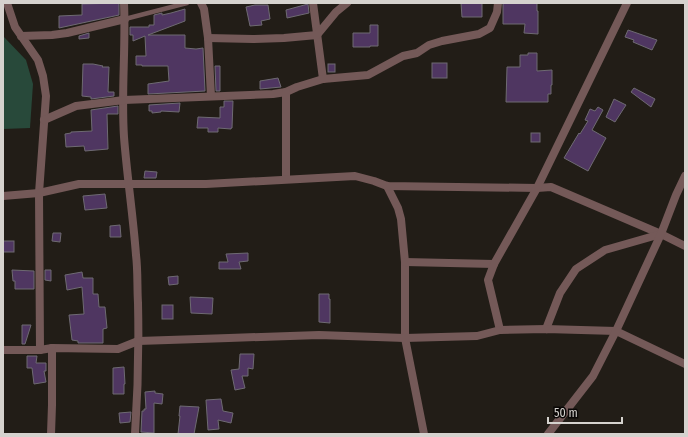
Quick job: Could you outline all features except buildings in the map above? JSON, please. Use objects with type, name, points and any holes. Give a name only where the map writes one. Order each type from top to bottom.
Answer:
[{"type":"street","points":[[6,3],[15,27],[38,60],[44,76],[46,96],[39,193],[40,350]]},
{"type":"street","points":[[124,3],[124,136],[136,256],[138,341],[135,434]]},
{"type":"street","points":[[201,3],[204,8],[208,38],[211,96]]},
{"type":"street","points":[[313,3],[323,79]]},
{"type":"street","points":[[208,38],[252,39],[317,35],[336,12],[347,3]]},
{"type":"street","points":[[44,120],[76,106],[124,100],[273,94],[286,92],[323,79],[368,75],[403,56],[417,53],[429,45],[479,34],[490,28],[496,17],[498,3]]},
{"type":"street","points":[[500,330],[488,280],[494,264],[537,188],[627,3]]},
{"type":"street","points":[[21,36],[52,35],[125,19]]},
{"type":"street","points":[[286,92],[286,179]]},
{"type":"street","points":[[3,196],[39,193],[78,184],[206,184],[355,176],[387,186],[551,187],[661,234],[685,246]]},
{"type":"street","points":[[548,434],[592,376],[616,331],[661,234],[685,176]]},
{"type":"street","points":[[387,186],[402,219],[406,338],[424,434]]},
{"type":"street","points":[[546,329],[560,293],[576,269],[605,250],[661,234]]},
{"type":"street","points":[[404,262],[494,264]]},
{"type":"street","points":[[3,350],[118,348],[138,341],[319,335],[406,338],[477,336],[500,330],[546,329],[616,331],[685,364]]},
{"type":"street","points":[[51,434],[52,348]]},
{"type":"lane","points":[[125,19],[187,3]]},
{"type":"green space","points":[[3,36],[26,60],[33,84],[30,128],[3,129]]}]
